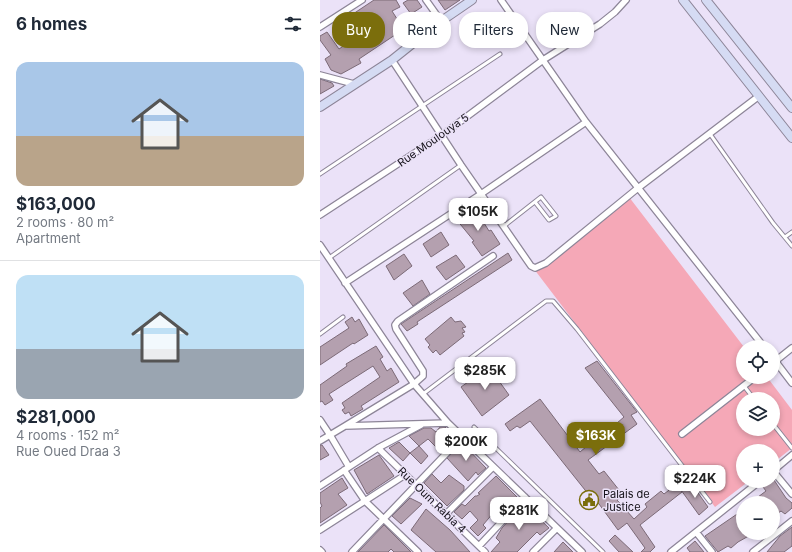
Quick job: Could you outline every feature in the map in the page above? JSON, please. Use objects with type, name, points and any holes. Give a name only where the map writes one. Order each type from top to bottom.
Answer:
[{"type":"street","points":[[320,27],[362,0]]},
{"type":"street","points":[[426,0],[434,12]]},
{"type":"street","points":[[451,14],[472,0]]},
{"type":"street","points":[[501,0],[586,122],[758,340]]},
{"type":"street","name":"Rue Moulouya 5","points":[[320,215],[442,135],[543,60],[600,24],[615,12],[626,0]]},
{"type":"street","points":[[683,0],[792,138]]},
{"type":"street","points":[[706,0],[792,108]]},
{"type":"street","points":[[320,107],[392,60],[407,48]]},
{"type":"street","points":[[392,60],[481,194],[531,266],[537,269],[638,188],[759,96]]},
{"type":"street","points":[[320,75],[354,84]]},
{"type":"street","points":[[345,283],[481,194],[586,122]]},
{"type":"street","points":[[320,245],[414,384],[448,423],[582,552]]},
{"type":"street","points":[[320,441],[421,379],[423,371],[395,325],[398,321],[493,256]]},
{"type":"street","points":[[780,357],[792,348]]},
{"type":"street","points":[[780,368],[792,383]]},
{"type":"street","points":[[682,434],[746,384]]},
{"type":"street","points":[[320,420],[330,434],[365,501],[417,552]]},
{"type":"street","points":[[344,426],[448,423]]},
{"type":"street","points":[[320,486],[378,448],[422,424]]},
{"type":"street","points":[[352,552],[462,437]]},
{"type":"street","name":"Rue Oum Rabia 4","points":[[378,448],[485,552]]},
{"type":"street","points":[[780,465],[792,455]]},
{"type":"street","points":[[446,514],[493,467]]},
{"type":"street","points":[[320,530],[406,475]]},
{"type":"street","points":[[780,479],[792,494]]},
{"type":"street","points":[[671,552],[751,488]]},
{"type":"street","points":[[479,546],[525,497]]},
{"type":"street","points":[[753,552],[792,521]]},
{"type":"street","points":[[533,552],[557,528]]},
{"type":"street","points":[[696,532],[712,552]]},
{"type":"lane","points":[[320,174],[500,54]]},
{"type":"lane","points":[[710,134],[792,246]]},
{"type":"lane","points":[[329,258],[461,165]]},
{"type":"lane","points":[[504,226],[535,202],[543,198],[556,216],[549,220],[535,202]]},
{"type":"lane","points":[[785,237],[792,232]]},
{"type":"lane","points":[[423,394],[546,301],[553,301],[710,502]]},
{"type":"lane","points":[[320,334],[343,317]]},
{"type":"lane","points":[[744,386],[749,392]]},
{"type":"lane","points":[[474,427],[603,552]]},
{"type":"lane","points":[[780,433],[792,448]]},
{"type":"shaded area","points":[[629,197],[739,340],[736,340],[736,384],[772,384],[778,392],[736,392],[736,436],[780,436],[780,394],[792,410],[792,448],[780,457],[780,444],[736,444],[736,488],[740,488],[715,507],[534,269]]},
{"type":"building","points":[[374,0],[396,0],[400,7],[392,11],[393,36],[385,42],[385,12],[356,12]]},
{"type":"building","points":[[408,0],[417,0],[422,7],[414,12],[410,12],[403,3]]},
{"type":"building","points":[[438,0],[460,0],[445,10]]},
{"type":"building","points":[[327,32],[332,39],[332,48],[376,48],[359,59],[361,63],[341,74],[331,70],[325,59],[331,55],[320,40],[320,36]]},
{"type":"building","points":[[320,79],[332,83],[334,86],[320,94]]},
{"type":"building","points":[[474,207],[489,231],[491,230],[500,244],[482,256],[472,242],[474,241],[456,219]]},
{"type":"building","points":[[441,232],[449,245],[431,257],[423,244]]},
{"type":"building","points":[[508,253],[512,260],[417,322],[418,324],[407,331],[401,324]]},
{"type":"building","points":[[404,254],[412,266],[394,280],[386,266]]},
{"type":"building","points":[[456,255],[465,267],[446,280],[436,267]]},
{"type":"building","points":[[422,280],[430,294],[413,306],[403,293]]},
{"type":"building","points":[[352,317],[355,322],[359,319],[368,335],[320,365],[320,347],[349,328],[345,322]]},
{"type":"building","points":[[451,317],[455,322],[461,321],[466,327],[462,328],[465,332],[462,333],[464,336],[440,355],[436,350],[433,353],[428,347],[430,345],[425,339]]},
{"type":"building","points":[[376,346],[383,357],[380,359],[387,371],[391,368],[399,382],[361,406],[363,409],[351,416],[349,412],[345,414],[342,410],[345,408],[342,403],[380,377],[373,366],[329,394],[333,400],[325,405],[322,401],[320,402],[320,385],[347,366],[346,364]]},
{"type":"building","points":[[597,361],[637,412],[631,415],[637,424],[588,460],[599,474],[604,471],[623,495],[617,500],[634,519],[647,507],[645,504],[661,491],[664,494],[677,484],[682,492],[640,525],[655,547],[650,552],[641,552],[645,548],[627,523],[618,530],[591,493],[589,495],[530,421],[520,428],[517,426],[510,431],[505,424],[540,399],[580,452],[593,441],[591,438],[608,425],[610,429],[624,417],[585,368]]},
{"type":"building","points":[[489,367],[509,395],[482,416],[461,387]]},
{"type":"building","points":[[440,427],[445,427],[451,433],[436,447],[428,439],[419,446],[409,436],[424,428],[431,428],[436,432]]},
{"type":"building","points":[[399,442],[410,453],[403,461],[389,448]]},
{"type":"building","points":[[462,443],[486,468],[478,475],[476,472],[468,481],[447,458]]},
{"type":"building","points":[[320,445],[322,445],[329,455],[320,460]]},
{"type":"building","points":[[419,446],[428,456],[421,464],[410,453]]},
{"type":"building","points":[[379,455],[394,476],[367,494],[354,470]]},
{"type":"building","points":[[432,474],[441,483],[449,475],[464,486],[464,490],[447,506],[424,483]]},
{"type":"building","points":[[496,476],[517,497],[510,505],[505,500],[500,505],[483,525],[486,528],[478,536],[470,528],[478,520],[470,511],[462,519],[454,512],[462,504],[465,506],[475,496],[480,494],[478,493]]},
{"type":"building","points":[[342,478],[348,488],[338,494],[347,505],[320,523],[320,508],[322,506],[320,502],[320,493]]},
{"type":"building","points":[[691,483],[708,507],[699,515],[681,490]]},
{"type":"building","points":[[764,488],[779,488],[786,498],[792,503],[792,508],[785,514],[780,512],[780,496],[759,496],[766,491]]},
{"type":"building","points":[[410,498],[422,504],[401,524],[392,516]]},
{"type":"building","points":[[524,504],[549,528],[540,535],[537,532],[517,552],[491,552],[500,542],[496,538],[502,528]]},
{"type":"building","points":[[426,509],[450,530],[470,552],[436,552],[411,530]]},
{"type":"building","points":[[736,515],[736,540],[742,540],[731,548],[728,546],[718,552],[705,536]]},
{"type":"building","points":[[384,525],[411,552],[394,552],[391,549],[388,552],[358,552]]},
{"type":"building","points":[[792,527],[792,546],[784,552],[767,552],[777,540],[780,540],[780,536]]},
{"type":"building","points":[[615,535],[633,552],[619,552],[609,541]]},
{"type":"building","points":[[695,541],[704,552],[690,552],[687,548]]},
{"type":"building","points":[[563,542],[573,552],[554,552]]},
{"type":"place","name":"Palais de Justice","points":[[589,500]]}]
